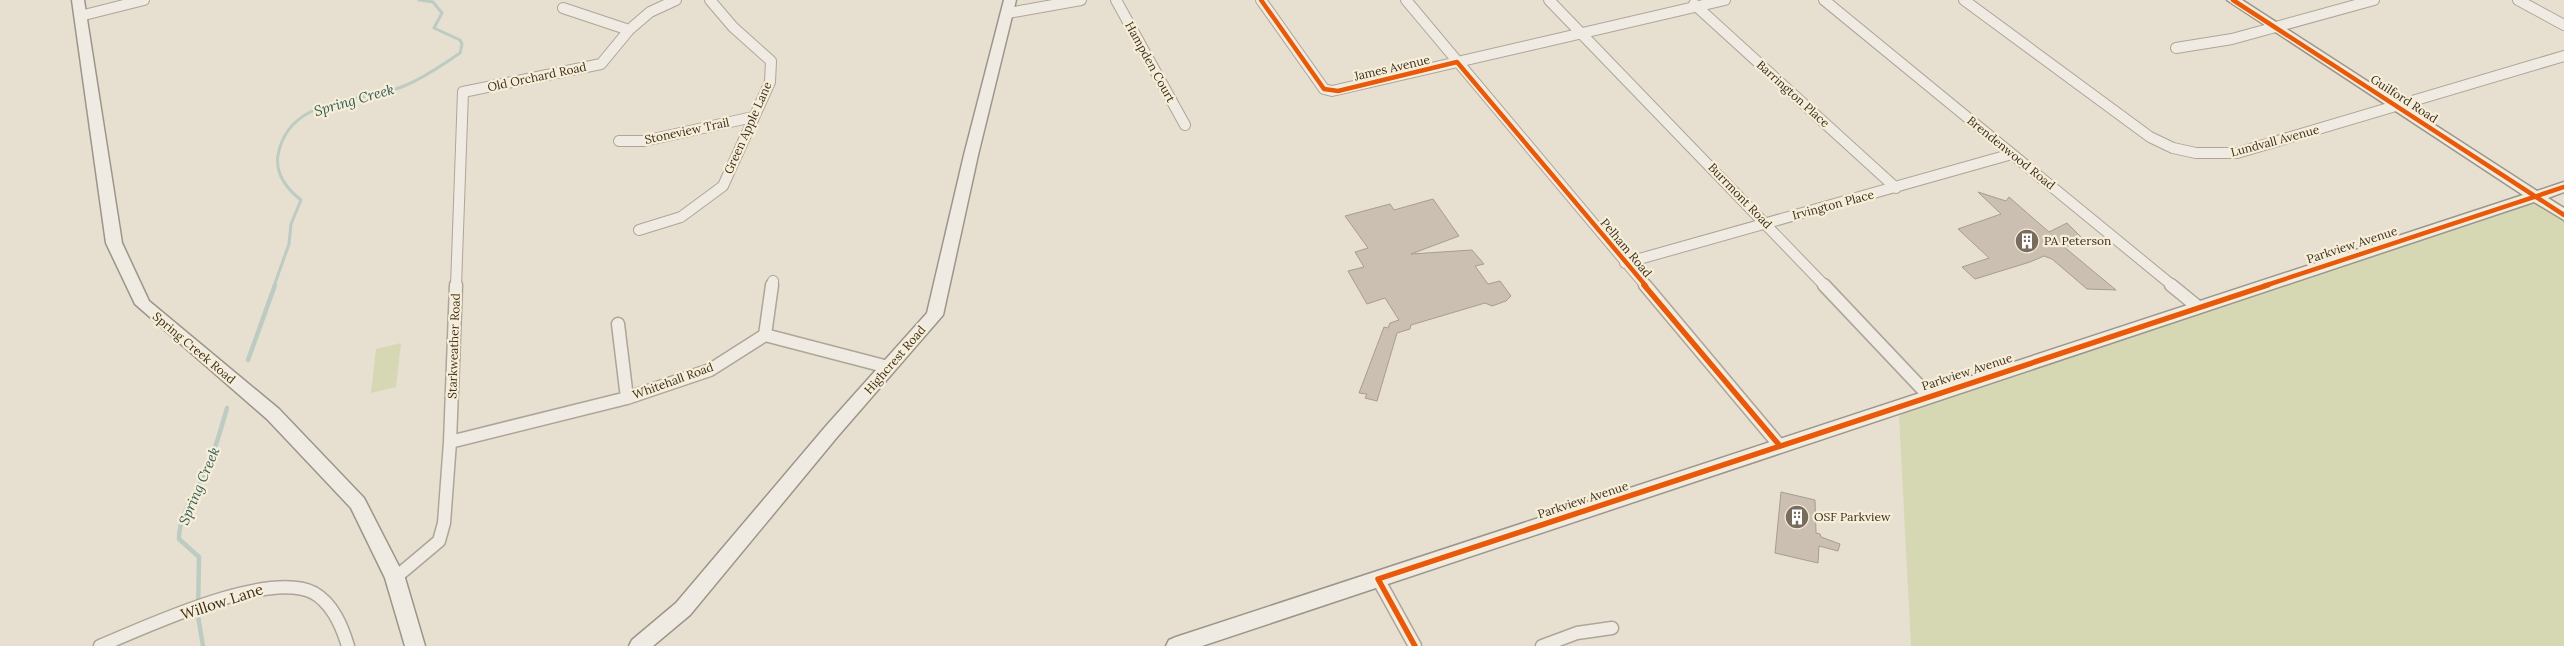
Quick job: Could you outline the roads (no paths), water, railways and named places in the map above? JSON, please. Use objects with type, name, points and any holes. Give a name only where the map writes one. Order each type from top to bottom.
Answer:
[{"type":"street","points":[[79,8],[144,0]]},
{"type":"street","name":"Old Orchard Road","points":[[463,92],[601,64],[629,30],[650,12],[676,0]]},
{"type":"street","name":"Green Apple Lane","points":[[639,230],[681,217],[723,186],[770,82],[771,61],[733,27],[710,0]]},
{"type":"street","points":[[1009,6],[1081,0]]},
{"type":"street","name":"Hampden Court","points":[[1116,0],[1185,125]]},
{"type":"street","name":"James Avenue","points":[[1261,0],[1324,89],[1332,91],[1582,34],[1693,3],[1725,0]]},
{"type":"street","name":"Pelham Road","points":[[1406,0],[1780,446]]},
{"type":"street","name":"Burrmont Road","points":[[1549,0],[1766,223],[1929,396]]},
{"type":"street","name":"Brendenwood Road","points":[[1824,0],[2198,307]]},
{"type":"street","name":"Lundvall Avenue","points":[[1964,0],[2136,129],[2162,144],[2184,152],[2210,156],[2237,154],[2564,56]]},
{"type":"street","name":"Guilford Road","points":[[2233,0],[2564,214]]},
{"type":"street","points":[[2176,48],[2232,39],[2374,0]]},
{"type":"street","points":[[2518,0],[2564,25]]},
{"type":"street","name":"Barrington Place","points":[[1693,3],[1896,188]]},
{"type":"street","name":"Highcrest Road","points":[[639,646],[683,609],[934,315],[971,155],[1009,6]]},
{"type":"street","name":"Spring Creek Road","points":[[79,8],[114,244],[143,304],[273,414],[358,503],[395,578],[415,646]]},
{"type":"street","points":[[563,8],[629,30]]},
{"type":"street","name":"Starkweather Road","points":[[395,578],[439,542],[444,523],[450,442],[463,92]]},
{"type":"street","name":"Stoneview Trail","points":[[619,141],[644,141],[753,117]]},
{"type":"street","name":"Irvington Place","points":[[1625,263],[2012,154]]},
{"type":"street","name":"Parkview Avenue","points":[[1176,646],[2564,187]]},
{"type":"street","points":[[773,281],[764,335],[888,367]]},
{"type":"street","points":[[618,324],[627,398]]},
{"type":"street","name":"Whitehall Road","points":[[450,442],[627,398],[710,370],[764,335]]},
{"type":"street","points":[[1378,579],[1415,646]]},
{"type":"street","name":"Willow Lane","points":[[100,646],[222,599],[266,587],[285,586],[307,590],[324,601],[336,614],[348,646]]},
{"type":"street","points":[[1542,646],[1577,633],[1612,628]]},
{"type":"waterway","name":"Spring Creek","points":[[274,286],[289,244],[291,224],[301,200],[287,186],[278,168],[278,155],[285,136],[296,121],[312,111],[329,104],[404,86],[426,75],[460,53],[462,44],[460,40],[434,28],[442,13],[433,2],[419,0]]},
{"type":"waterway","name":"Spring Creek","points":[[248,360],[275,285]]},
{"type":"waterway","name":"Spring Creek","points":[[203,646],[198,616],[199,557],[179,539],[185,512],[209,463],[227,408]]},
{"type":"place","name":"PA Peterson","points":[[2027,241]]},
{"type":"place","name":"OSF Parkview","points":[[1797,517]]}]
